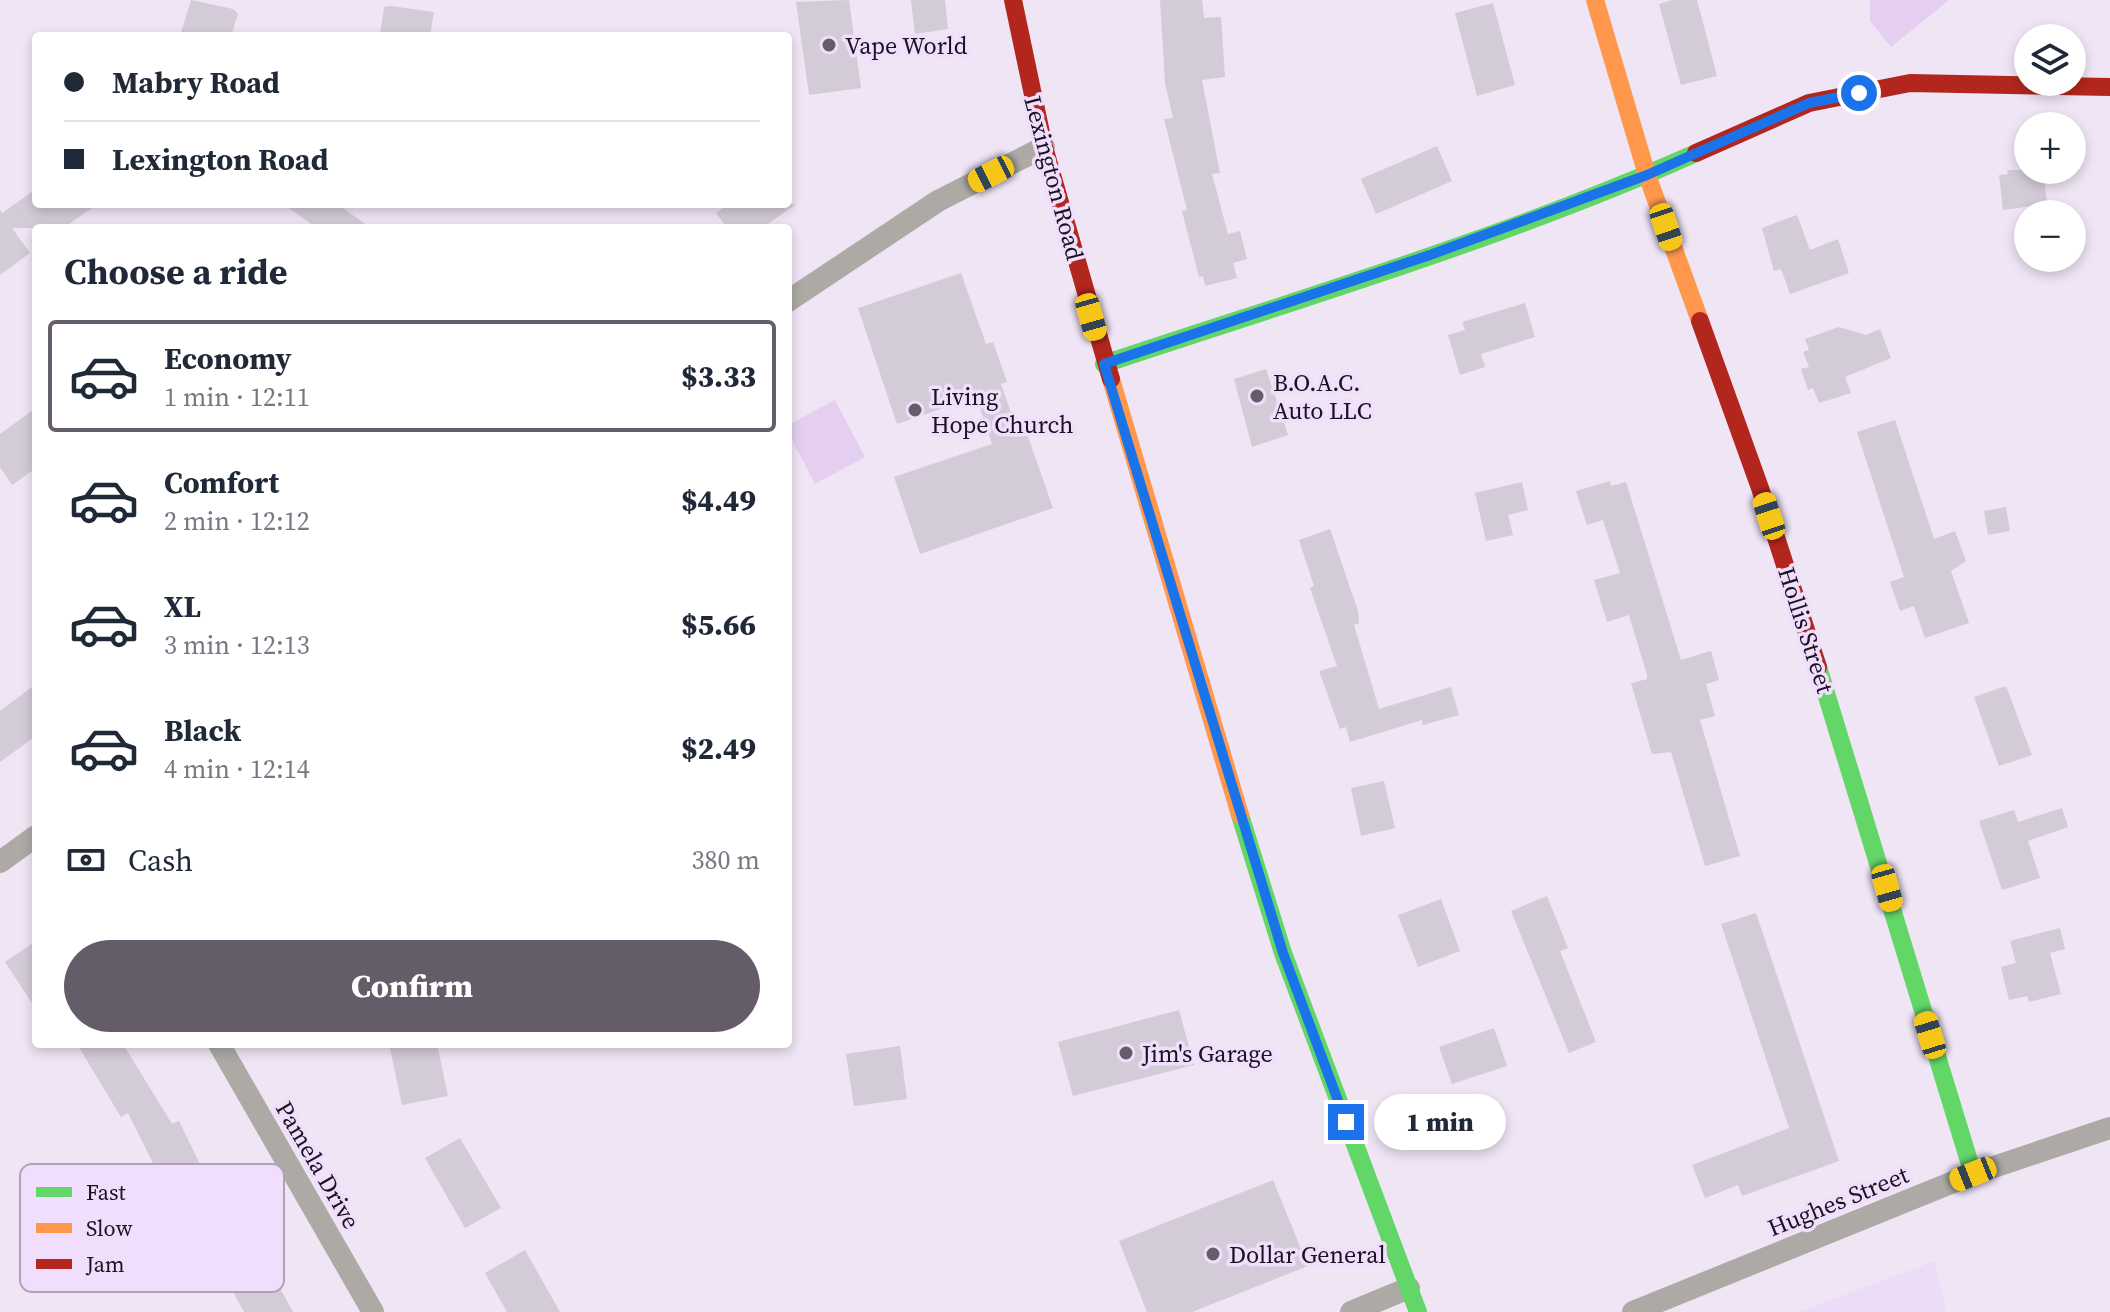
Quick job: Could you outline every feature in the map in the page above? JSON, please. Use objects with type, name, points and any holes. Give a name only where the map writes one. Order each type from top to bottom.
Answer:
[{"type":"main road","name":"Lexington Road","points":[[1013,0],[1044,147],[1104,364],[1283,953],[1418,1312]]},
{"type":"main road","name":"Hollis Street","points":[[1595,0],[1647,175],[1760,488],[1847,756],[1973,1174]]},
{"type":"main road","points":[[1104,364],[1430,255],[1647,175],[1809,103],[1910,83],[2110,87]]},
{"type":"street","points":[[792,298],[938,201],[1044,147]]},
{"type":"street","points":[[0,862],[32,839]]},
{"type":"street","name":"Pamela Drive","points":[[221,1048],[373,1312]]},
{"type":"street","name":"Hughes Street","points":[[1633,1312],[1973,1174],[2110,1128]]},
{"type":"street","points":[[1351,1312],[1409,1288]]},
{"type":"shaded area","points":[[1870,0],[1949,0],[1891,47],[1870,21]]},
{"type":"shaded area","points":[[835,400],[865,457],[815,484],[792,440],[792,423]]},
{"type":"shaded area","points":[[1935,1261],[1946,1312],[1798,1312]]},
{"type":"building","points":[[191,0],[233,9],[238,14],[232,32],[181,32]]},
{"type":"building","name":"Vape World","points":[[849,0],[861,88],[809,95],[796,2]]},
{"type":"building","points":[[911,0],[945,0],[948,29],[915,34]]},
{"type":"building","points":[[1160,0],[1202,0],[1204,18],[1221,17],[1225,77],[1202,80],[1220,173],[1212,174],[1228,234],[1240,231],[1247,259],[1233,263],[1237,278],[1205,286],[1203,276],[1199,277],[1182,211],[1187,210],[1164,119],[1173,118],[1165,83]]},
{"type":"building","points":[[1672,0],[1697,0],[1717,76],[1681,85],[1659,4]]},
{"type":"building","points":[[1493,3],[1515,85],[1477,96],[1455,13]]},
{"type":"building","points":[[384,7],[434,12],[431,32],[381,32]]},
{"type":"building","points":[[1437,146],[1452,181],[1376,214],[1361,179]]},
{"type":"building","points":[[2007,170],[2014,170],[2014,184],[2045,184],[2047,200],[2014,200],[2014,208],[2003,210],[1999,175],[2008,174]]},
{"type":"building","points":[[32,192],[32,208],[92,208],[69,224],[32,224],[32,228],[12,228],[30,253],[0,275],[0,210],[2,213]]},
{"type":"building","points":[[289,208],[343,208],[365,224],[311,224]]},
{"type":"building","points":[[723,208],[790,208],[768,224],[724,224],[716,213]]},
{"type":"building","points":[[1797,215],[1810,250],[1838,239],[1849,273],[1790,294],[1781,269],[1774,271],[1762,228]]},
{"type":"building","name":"Living Hope Church","points":[[961,273],[986,344],[993,342],[1007,382],[1001,384],[1018,433],[1026,431],[1053,508],[920,554],[894,477],[992,444],[976,397],[897,424],[858,308]]},
{"type":"building","points":[[1525,303],[1535,337],[1481,354],[1485,367],[1460,375],[1448,335],[1465,330],[1462,322]]},
{"type":"building","points":[[1839,327],[1866,335],[1880,329],[1891,358],[1845,377],[1851,393],[1819,403],[1813,388],[1808,390],[1801,369],[1809,367],[1803,352],[1809,350],[1805,339]]},
{"type":"building","name":"B.O.A.C. Auto LLC","points":[[1266,369],[1288,435],[1252,447],[1234,379]]},
{"type":"building","points":[[32,411],[32,471],[12,485],[0,467],[0,434]]},
{"type":"building","points":[[1895,420],[1934,539],[1955,531],[1966,561],[1951,571],[1969,623],[1925,638],[1914,606],[1900,611],[1890,582],[1904,577],[1857,432]]},
{"type":"building","points":[[1610,481],[1611,486],[1626,482],[1681,660],[1711,651],[1719,680],[1706,684],[1715,716],[1700,720],[1740,856],[1705,866],[1671,752],[1652,754],[1631,683],[1647,679],[1647,675],[1629,615],[1607,622],[1594,580],[1620,573],[1603,520],[1587,525],[1576,491]]},
{"type":"building","points":[[1522,482],[1528,510],[1508,515],[1513,535],[1486,541],[1475,493]]},
{"type":"building","points":[[2006,507],[2010,531],[1988,535],[1984,511]]},
{"type":"building","points":[[1330,529],[1358,611],[1359,623],[1354,625],[1379,709],[1451,687],[1459,715],[1423,725],[1422,720],[1350,742],[1346,727],[1340,729],[1319,671],[1337,666],[1310,588],[1314,586],[1299,540]]},
{"type":"building","points":[[2006,686],[2032,755],[1999,766],[1974,697]]},
{"type":"building","points":[[32,687],[32,739],[0,762],[0,711]]},
{"type":"building","points":[[1384,781],[1395,828],[1361,836],[1351,788]]},
{"type":"building","points":[[2062,808],[2068,827],[2028,841],[2040,878],[2002,890],[1979,821],[2014,810],[2018,822]]},
{"type":"building","points":[[1547,896],[1568,948],[1560,951],[1596,1042],[1569,1053],[1511,911]]},
{"type":"building","points":[[1441,899],[1460,951],[1418,967],[1398,915]]},
{"type":"building","points":[[1756,913],[1839,1161],[1742,1196],[1738,1185],[1705,1198],[1692,1165],[1789,1128],[1721,924]]},
{"type":"building","points":[[2060,928],[2065,949],[2050,953],[2061,994],[2029,1002],[2027,996],[2009,1000],[2001,967],[2016,963],[2010,941]]},
{"type":"building","points":[[32,944],[32,1003],[5,962]]},
{"type":"building","name":"Jim's Garage","points":[[1179,1010],[1194,1065],[1073,1096],[1058,1042]]},
{"type":"building","points":[[1494,1028],[1507,1066],[1452,1084],[1439,1047]]},
{"type":"building","points":[[900,1046],[907,1099],[854,1106],[846,1054]]},
{"type":"building","points":[[79,1048],[125,1048],[172,1124],[179,1121],[200,1164],[154,1164],[128,1113],[121,1117]]},
{"type":"building","points":[[390,1048],[438,1048],[448,1096],[402,1105]]},
{"type":"building","points":[[460,1138],[501,1208],[465,1228],[425,1158]]},
{"type":"building","name":"Dollar General","points":[[1273,1180],[1308,1266],[1192,1312],[1147,1312],[1119,1241]]},
{"type":"building","points":[[525,1250],[560,1312],[507,1312],[485,1273]]},
{"type":"building","points":[[233,1292],[282,1292],[293,1312],[244,1312]]},
{"type":"traffic: fast","points":[[1104,364],[1477,240],[1696,153]]},
{"type":"traffic: fast","points":[[1818,667],[1973,1174]]},
{"type":"traffic: fast","points":[[1240,815],[1283,953],[1418,1312]]},
{"type":"traffic: slow","points":[[1595,0],[1647,175],[1700,321]]},
{"type":"traffic: slow","points":[[1111,379],[1240,815]]},
{"type":"traffic: jam","points":[[1013,0],[1044,147],[1111,379]]},
{"type":"traffic: jam","points":[[1696,153],[1809,103],[1910,83],[2110,87]]},
{"type":"traffic: jam","points":[[1700,321],[1760,488],[1818,667]]},
{"type":"place","name":"Vape World","points":[[829,45]]},
{"type":"place","name":"B.O.A.C. Auto LLC","points":[[1257,396]]},
{"type":"place","name":"Living Hope Church","points":[[915,410]]},
{"type":"place","name":"Jim's Garage","points":[[1126,1053]]},
{"type":"place","name":"Dollar General","points":[[1213,1254]]},
{"type":"route","points":[[1346,1122],[1283,953],[1190,656],[1104,364],[1430,255],[1647,175],[1809,103],[1859,93]]}]
